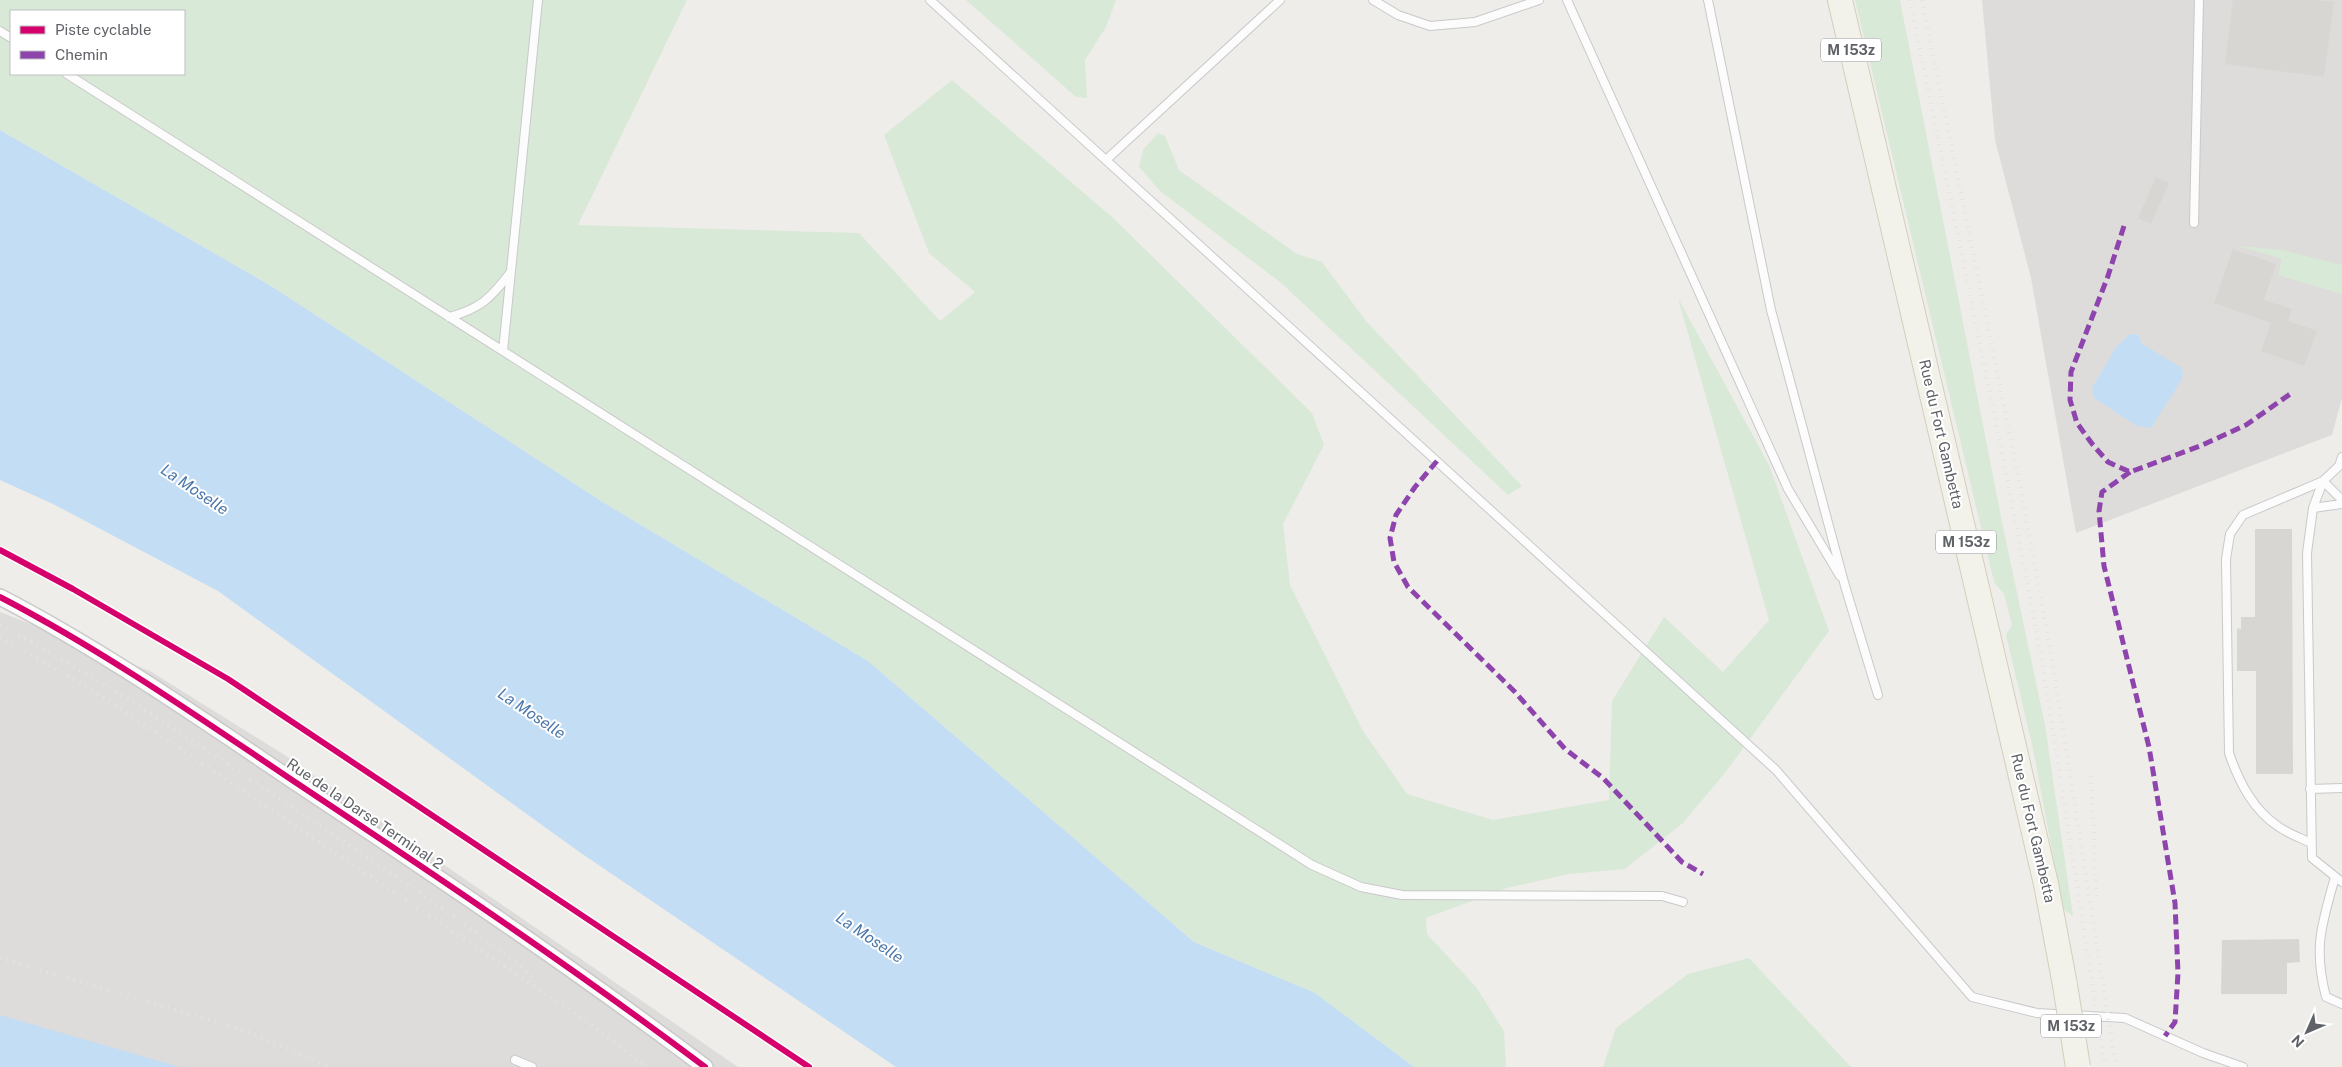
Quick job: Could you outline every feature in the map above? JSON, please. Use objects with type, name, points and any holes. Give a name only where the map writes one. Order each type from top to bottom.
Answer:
[{"type":"main road","points":[[1824,0],[1863,100]]},
{"type":"main road","name":"Rue du Fort Gambetta","points":[[1840,0],[2046,884],[2078,1067]]},
{"type":"street","name":"Rue de la Darse Terminal 2","points":[[0,597],[132,673],[346,815],[599,988],[705,1067]]},
{"type":"lane","points":[[503,351],[538,0]]},
{"type":"lane","points":[[930,0],[1776,770],[1972,997],[2009,1008],[2037,1013],[2125,1018],[2202,1053],[2242,1067]]},
{"type":"lane","points":[[1106,160],[1280,0]]},
{"type":"lane","points":[[1373,0],[1398,15],[1430,26],[1475,22],[1539,0]]},
{"type":"lane","points":[[1567,0],[1788,489],[1845,586]]},
{"type":"lane","points":[[1708,0],[1771,310],[1845,586],[1878,695]]},
{"type":"lane","points":[[2194,223],[2199,0]]},
{"type":"lane","points":[[69,75],[1312,865],[1361,887],[1402,896],[1662,896],[1683,902]]},
{"type":"lane","points":[[449,317],[471,311],[492,296],[511,272]]},
{"type":"lane","points":[[2311,843],[2279,827],[2256,806],[2238,781],[2229,753],[2226,559],[2230,534],[2242,515],[2323,481],[2339,466],[2342,457]]},
{"type":"lane","points":[[2323,481],[2342,500]]},
{"type":"lane","points":[[2323,481],[2313,508],[2306,553],[2311,843],[2312,858],[2342,882]]},
{"type":"lane","points":[[2313,508],[2342,504]]},
{"type":"lane","points":[[2310,789],[2342,788]]},
{"type":"lane","points":[[2335,877],[2319,935],[2319,972],[2326,997],[2342,1004]]},
{"type":"lane","points":[[515,1060],[532,1067]]},
{"type":"shaded area","points":[[1982,0],[2342,0],[2342,398],[2332,435],[2076,533],[2031,278],[1995,140]]},
{"type":"shaded area","points":[[0,612],[150,671],[283,754],[738,1067],[0,1067]]},
{"type":"green space","points":[[0,0],[687,0],[578,225],[859,233],[940,321],[975,292],[929,253],[884,135],[952,80],[1111,216],[1312,413],[1324,445],[1283,524],[1290,585],[1363,731],[1407,794],[1493,820],[1609,800],[1612,701],[1664,617],[1723,672],[1769,620],[1678,298],[1769,465],[1829,631],[1725,773],[1683,823],[1625,869],[1569,874],[1507,888],[1426,918],[1427,934],[1476,987],[1504,1031],[1506,1067],[1414,1067],[1315,993],[1194,942],[868,661],[601,501],[271,286],[0,130]]},
{"type":"green space","points":[[966,0],[1116,0],[1106,27],[1085,60],[1087,98],[1076,97]]},
{"type":"green space","points":[[1855,0],[1900,0],[2002,522],[2045,725],[2073,916],[2063,909],[2033,749],[2006,635],[2012,625],[2004,594],[1994,582]]},
{"type":"green space","points":[[1158,133],[1165,136],[1179,170],[1297,254],[1322,262],[1366,321],[1522,486],[1508,495],[1280,282],[1160,191],[1139,167],[1143,150]]},
{"type":"green space","points":[[2238,246],[2282,250],[2342,265],[2342,294],[2278,275],[2282,259]]},
{"type":"green space","points":[[1749,958],[1851,1067],[1603,1067],[1616,1028],[1688,974]]},
{"type":"water","name":"La Moselle","points":[[0,130],[271,286],[601,501],[868,661],[1194,942],[1315,993],[1414,1067],[896,1067],[578,851],[218,591],[53,504],[0,480]]},
{"type":"water","points":[[2130,334],[2139,335],[2141,343],[2180,367],[2183,372],[2182,379],[2151,428],[2137,426],[2094,398],[2092,388],[2116,347]]},
{"type":"water","points":[[0,1015],[180,1067],[0,1067]]},
{"type":"building","points":[[2233,0],[2317,0],[2334,2],[2324,77],[2225,64]]},
{"type":"building","points":[[2156,177],[2169,183],[2151,224],[2138,218]]},
{"type":"building","points":[[2233,249],[2276,264],[2264,300],[2292,309],[2288,321],[2317,331],[2304,366],[2261,351],[2271,323],[2214,303]]},
{"type":"building","points":[[2255,529],[2292,529],[2293,774],[2256,774],[2256,671],[2237,671],[2237,628],[2241,629],[2241,617],[2255,617]]},
{"type":"building","points":[[2299,939],[2300,962],[2287,963],[2287,994],[2221,994],[2222,940]]},
{"type":"railway","points":[[1910,0],[2007,478],[2042,661],[2105,1067]]},
{"type":"railway","points":[[1922,0],[2018,475],[2052,660],[2116,1067]]},
{"type":"railway","points":[[0,625],[82,671],[202,747],[430,900],[510,958],[535,979]]},
{"type":"railway","points":[[0,638],[112,703],[589,1023],[647,1067]]},
{"type":"railway","points":[[2091,776],[2097,901]]},
{"type":"railway","points":[[0,958],[246,1031],[331,1067]]},
{"type":"marked path","points":[[2124,226],[2108,276],[2071,372],[2070,400],[2077,423],[2108,462],[2130,472],[2200,446],[2246,425],[2293,392]]},
{"type":"marked path","points":[[1437,461],[1415,487],[1396,515],[1390,538],[1394,562],[1408,587],[1515,692],[1565,749],[1603,778],[1682,862],[1703,874]]},
{"type":"marked path","points":[[2130,472],[2102,492],[2099,511],[2104,566],[2149,747],[2175,903],[2178,973],[2175,1022],[2165,1036]]},
{"type":"cycle path","points":[[0,550],[73,589],[228,679],[809,1067]]},
{"type":"cycle path","points":[[0,597],[38,617],[149,684],[501,920],[655,1029],[705,1067]]}]
